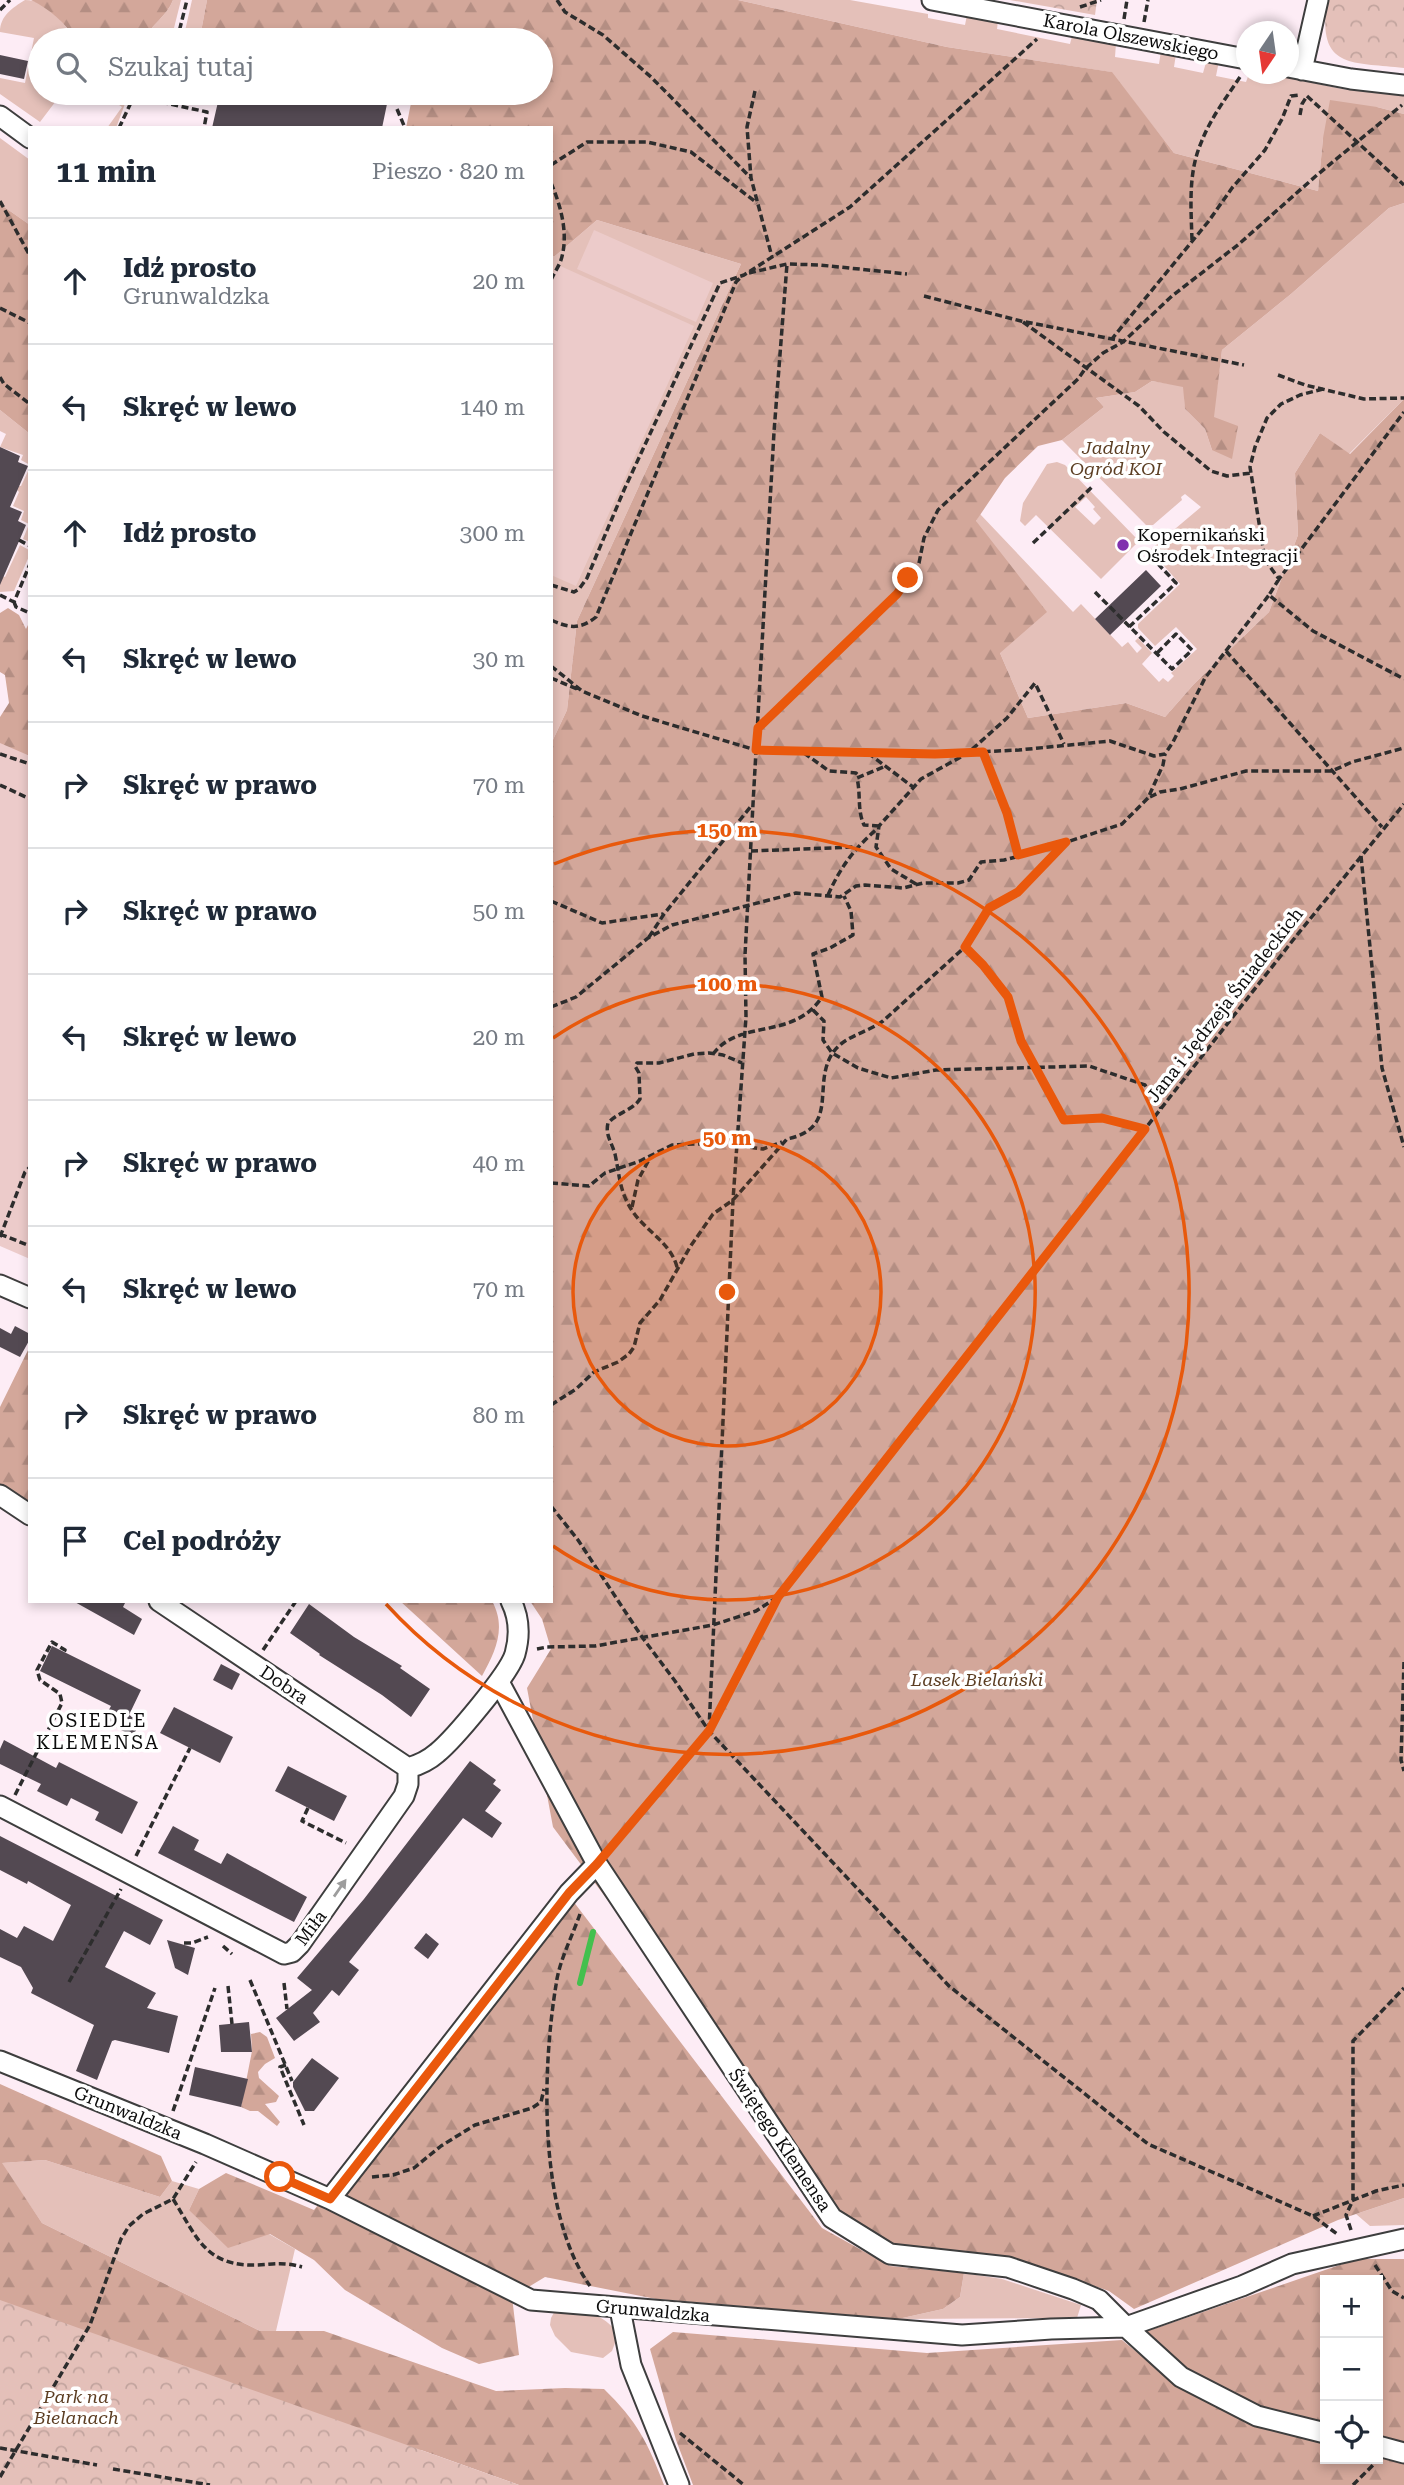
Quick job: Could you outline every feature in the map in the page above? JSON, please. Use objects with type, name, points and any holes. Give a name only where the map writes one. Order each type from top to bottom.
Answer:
[{"type":"street","name":"Karola Olszewskiego","points":[[932,0],[1236,57]]},
{"type":"street","points":[[1299,60],[1318,0]]},
{"type":"street","points":[[1299,70],[1404,85]]},
{"type":"street","points":[[0,116],[28,137]]},
{"type":"street","points":[[0,1285],[28,1296]]},
{"type":"street","points":[[0,1495],[28,1514]]},
{"type":"street","name":"Dobra","points":[[162,1603],[408,1768]]},
{"type":"street","points":[[408,1768],[422,1763],[440,1750],[499,1682],[511,1664],[519,1623],[512,1603]]},
{"type":"street","name":"Świętego Klemensa","points":[[499,1682],[597,1864],[832,2218],[890,2254],[1008,2267],[1073,2289],[1099,2300],[1126,2327]]},
{"type":"street","name":"Miła","points":[[3,1801],[279,1953],[292,1952],[404,1796],[408,1784],[408,1768]]},
{"type":"street","points":[[330,2199],[569,1893],[597,1864]]},
{"type":"street","name":"Grunwaldzka","points":[[0,2061],[205,2144],[330,2199],[531,2300],[961,2335],[1126,2327]]},
{"type":"street","points":[[1320,2432],[1257,2416],[1181,2377],[1126,2327],[1242,2286],[1292,2264],[1404,2239]]},
{"type":"street","points":[[620,2309],[631,2365],[679,2485]]},
{"type":"street","points":[[1383,2447],[1404,2453]]},
{"type":"path","points":[[0,10],[10,0]]},
{"type":"path","points":[[180,28],[187,0]]},
{"type":"path","points":[[557,0],[565,12],[603,35],[651,76],[751,178]]},
{"type":"path","points":[[553,621],[568,628],[586,626],[596,617],[736,282],[850,208],[1055,23]]},
{"type":"path","points":[[1192,240],[1191,194],[1194,167],[1201,143],[1236,84]]},
{"type":"path","points":[[755,91],[747,127],[751,178],[772,257]]},
{"type":"path","points":[[1111,340],[1232,187],[1265,150],[1291,96],[1299,95]]},
{"type":"path","points":[[1300,115],[1307,96],[1404,185]]},
{"type":"path","points":[[758,728],[897,594],[919,563],[923,538],[938,510],[1103,353],[1123,342],[1172,296],[1404,104]]},
{"type":"path","points":[[120,126],[130,105]]},
{"type":"path","points":[[176,105],[207,112],[204,126]]},
{"type":"path","points":[[397,109],[404,126]]},
{"type":"path","points":[[553,163],[587,142],[647,142],[691,152],[757,203]]},
{"type":"path","points":[[553,188],[564,225],[561,260],[553,276]]},
{"type":"path","points":[[0,201],[28,252]]},
{"type":"path","points":[[709,1731],[753,804],[774,432],[788,264]]},
{"type":"path","points":[[553,585],[574,592],[587,578],[720,283],[788,264],[907,274]]},
{"type":"path","points":[[924,296],[1021,321],[1244,365]]},
{"type":"path","points":[[0,309],[28,322]]},
{"type":"path","points":[[1021,321],[1139,406],[1211,471],[1227,476],[1251,473]]},
{"type":"path","points":[[1278,375],[1364,399],[1404,398]]},
{"type":"path","points":[[0,377],[4,384],[28,402]]},
{"type":"path","points":[[1279,579],[1265,560],[1250,467],[1267,418],[1281,404],[1323,389]]},
{"type":"path","points":[[1148,798],[1165,754],[1205,678],[1404,412]]},
{"type":"path","points":[[1032,543],[1093,486]]},
{"type":"path","points":[[19,541],[28,545]]},
{"type":"path","points":[[1129,627],[1176,583],[1142,547]]},
{"type":"path","points":[[14,602],[28,569]]},
{"type":"path","points":[[1095,592],[1172,669],[1192,650],[1176,634],[1157,653]]},
{"type":"path","points":[[1269,594],[1313,631],[1404,679]]},
{"type":"path","points":[[0,595],[28,612]]},
{"type":"path","points":[[1226,651],[1383,828]]},
{"type":"path","points":[[553,668],[582,691]]},
{"type":"path","points":[[553,679],[642,716],[756,750],[968,753],[1110,741],[1154,755],[1165,754]]},
{"type":"path","points":[[828,895],[855,847],[879,826],[921,779],[968,753],[1007,718],[1035,683],[1064,745]]},
{"type":"path","points":[[553,1006],[576,997],[648,938],[672,925],[796,893],[844,896],[856,886],[903,888],[916,884],[963,881],[972,877],[981,862],[1004,860],[1122,824],[1148,798],[1160,792],[1246,771],[1332,771],[1352,762],[1404,748]]},
{"type":"path","points":[[802,751],[829,771],[856,773],[860,777]]},
{"type":"path","points":[[983,752],[1007,813],[1018,855]]},
{"type":"path","points":[[868,753],[914,788]]},
{"type":"path","points":[[0,754],[28,763]]},
{"type":"path","points":[[879,826],[864,825],[859,813],[861,795],[857,778],[886,766]]},
{"type":"path","points":[[0,785],[28,798]]},
{"type":"path","points":[[648,938],[664,914],[753,804]]},
{"type":"path","name":"Jana i Jędrzeja Śniadeckich","points":[[597,1864],[709,1731],[778,1597],[1361,854],[1404,804]]},
{"type":"path","points":[[879,826],[876,847],[891,869],[916,884]]},
{"type":"path","points":[[553,1183],[589,1186],[616,1168],[672,1145],[738,1145],[763,1149],[797,1137],[808,1130],[819,1118],[822,1109],[826,1072],[832,1053],[852,1037],[883,1021],[965,947],[989,908],[1018,892],[1066,842]]},
{"type":"path","points":[[751,851],[855,847]]},
{"type":"path","points":[[1361,854],[1382,1068],[1404,1147]]},
{"type":"path","points":[[713,1054],[723,1042],[744,1034],[778,1027],[814,1010],[822,997],[813,954],[853,935],[851,911],[844,896]]},
{"type":"path","points":[[553,902],[602,923],[664,914]]},
{"type":"path","points":[[965,947],[1008,997],[1021,1041],[1064,1120],[1102,1118],[1145,1129]]},
{"type":"path","points":[[814,1010],[824,1021],[823,1041],[832,1053],[858,1068],[891,1078],[936,1070],[1089,1066],[1144,1085],[1161,1109]]},
{"type":"path","points":[[677,1269],[674,1259],[658,1236],[631,1209],[620,1185],[608,1123],[640,1099],[639,1073],[635,1066],[637,1063],[659,1063],[695,1054],[713,1054],[734,1058],[742,1064]]},
{"type":"path","points":[[553,1404],[576,1389],[594,1372],[629,1354],[640,1323],[660,1300],[713,1214],[733,1200],[787,1139]]},
{"type":"path","points":[[631,1209],[638,1180],[650,1156]]},
{"type":"path","points":[[28,1169],[0,1235],[28,1245]]},
{"type":"path","points":[[553,1509],[578,1540],[709,1731],[950,1986],[1149,2144],[1313,2216],[1353,2200],[1404,2185]]},
{"type":"path","points":[[535,1650],[547,1647],[595,1646],[713,1625],[757,1611],[778,1597]]},
{"type":"path","points":[[260,1654],[295,1603]]},
{"type":"path","points":[[3,1801],[13,1800],[62,1703],[60,1694],[38,1678],[38,1667],[52,1642],[65,1650],[64,1652]]},
{"type":"path","points":[[1404,1662],[1401,1748],[1404,1771]]},
{"type":"path","points":[[133,1862],[190,1748]]},
{"type":"path","points":[[308,1808],[302,1821],[351,1846],[358,1835],[372,1843]]},
{"type":"path","points":[[69,1982],[125,1880]]},
{"type":"path","points":[[583,1903],[556,1982],[546,2083],[548,2155],[563,2228],[580,2272],[594,2292],[620,2309]]},
{"type":"path","points":[[184,1943],[207,1937],[218,1941],[232,1954]]},
{"type":"path","points":[[250,1979],[292,2081]]},
{"type":"path","points":[[284,1983],[287,2009]]},
{"type":"path","points":[[228,1986],[232,2024]]},
{"type":"path","points":[[167,2130],[215,1988]]},
{"type":"path","points":[[1404,1988],[1353,2041],[1353,2200],[1346,2215],[1360,2247],[1367,2253],[1392,2291],[1404,2298]]},
{"type":"path","points":[[286,2065],[280,2067],[304,2124]]},
{"type":"path","points":[[368,2178],[393,2175],[414,2168],[441,2146],[475,2125],[532,2108],[541,2102],[546,2083]]},
{"type":"path","points":[[0,2477],[90,2325],[121,2239],[129,2225],[143,2214],[173,2199],[192,2171],[205,2144]]},
{"type":"path","points":[[173,2199],[200,2245],[213,2255],[234,2264],[258,2265],[283,2261],[302,2267]]},
{"type":"path","points":[[651,2410],[744,2485]]},
{"type":"path","points":[[0,2448],[97,2465]]},
{"type":"path","points":[[113,2469],[210,2485]]},
{"type":"green space","points":[[25,0],[33,1],[48,8],[67,28],[28,28],[28,37],[0,32],[4,17]]},
{"type":"green space","points":[[31,0],[173,0],[152,28],[67,28],[45,8]]},
{"type":"green space","points":[[173,0],[181,0],[174,28],[152,28]]},
{"type":"green space","points":[[192,0],[207,0],[202,28],[186,28]]},
{"type":"green space","name":"Lasek Bielański","points":[[207,0],[738,0],[947,47],[1112,72],[1174,153],[1318,191],[1330,100],[1404,114],[1404,203],[1389,208],[1222,350],[1214,417],[1238,426],[1232,459],[1212,450],[1205,429],[1185,409],[1183,387],[1152,381],[1135,392],[1096,398],[1104,407],[1062,440],[1038,446],[1005,478],[976,521],[1047,612],[1000,653],[1028,718],[1126,703],[1165,717],[1194,684],[1269,612],[1298,535],[1295,473],[1320,433],[1350,454],[1404,399],[1404,2198],[1338,2220],[1134,2309],[1109,2291],[1009,2257],[891,2244],[839,2210],[553,1827],[527,1688],[551,1649],[542,1619],[531,1603],[553,1603],[553,740],[567,710],[577,621],[741,264],[597,220],[553,256],[553,126],[406,126],[411,105],[553,105],[553,28],[202,28]]},
{"type":"green space","points":[[738,0],[850,0],[928,14],[928,18],[965,25],[967,15],[998,21],[997,29],[1070,44],[1072,36],[1116,43],[1115,57],[1159,64],[1161,51],[1176,54],[1174,67],[1203,73],[1207,59],[1219,61],[1216,76],[1236,80],[1236,84],[1299,84],[1299,80],[1342,89],[1404,96],[1404,114],[1377,107],[1323,138],[1318,191],[1174,153],[1111,72],[947,47]]},
{"type":"green space","points":[[1010,0],[1097,0],[1095,15]]},
{"type":"green space","points":[[1327,0],[1404,0],[1404,68],[1367,65],[1341,58],[1332,50],[1327,39]]},
{"type":"green space","points":[[28,68],[28,105],[53,105],[40,122],[0,94],[0,78],[25,83]]},
{"type":"green space","points":[[119,105],[125,105],[117,126],[108,126],[122,107]]},
{"type":"green space","points":[[0,138],[28,159],[28,224],[0,204]]},
{"type":"green space","name":"Jadalny Ogród KOI","points":[[1404,203],[1404,399],[1349,454],[1320,433],[1295,473],[1298,535],[1269,612],[1194,684],[1165,717],[1126,703],[1028,718],[1000,653],[976,521],[980,514],[1073,612],[1081,604],[1122,647],[1128,642],[1137,653],[1142,648],[1135,641],[1138,638],[1152,653],[1142,664],[1159,682],[1163,678],[1168,682],[1174,676],[1171,673],[1197,649],[1176,627],[1155,646],[1138,628],[1138,624],[1180,584],[1150,550],[1201,507],[1185,494],[1181,497],[1182,500],[1153,525],[1146,525],[1062,440],[1104,407],[1096,398],[1135,392],[1152,381],[1184,386],[1185,409],[1205,429],[1212,450],[1213,417],[1222,350],[1389,208]]},
{"type":"green space","points":[[0,204],[28,224],[28,432],[0,410]]},
{"type":"green space","points":[[597,220],[741,264],[577,621],[567,710],[553,740],[553,256]]},
{"type":"green space","points":[[0,410],[28,432],[28,464],[21,460],[23,455],[0,447],[6,434],[0,431]]},
{"type":"green space","points":[[1057,462],[1065,465],[1139,541],[1101,579],[1036,515],[1025,526],[1020,521],[1023,503],[1047,464]],"holes":[[[1086,497],[1095,507],[1093,509],[1101,518],[1094,525],[1075,507]]]},
{"type":"green space","points":[[28,471],[28,524],[21,520],[24,511],[13,506],[19,492],[18,486],[21,486]]},
{"type":"green space","points":[[28,526],[28,541],[23,539]]},
{"type":"green space","points":[[20,545],[28,549],[28,559],[14,591],[0,592],[0,575],[5,577]]},
{"type":"green space","points":[[8,608],[19,615],[26,629],[28,625],[28,755],[0,764],[0,717],[9,703],[5,675],[0,672],[0,613]]},
{"type":"green space","points":[[28,1350],[28,1501],[0,1485],[0,1407]]},
{"type":"green space","points":[[402,1603],[493,1603],[499,1621],[498,1640],[482,1676]]},
{"type":"green space","points":[[570,1897],[822,2228],[890,2266],[964,2273],[960,2297],[943,2309],[898,2319],[656,2299],[545,2277],[512,2297],[519,2355],[479,2364],[442,2348],[345,2290],[314,2260],[270,2234],[228,2248],[189,2210],[199,2189],[226,2173],[314,2210]]},
{"type":"green space","points":[[260,2032],[267,2037],[275,2058],[258,2072],[259,2078],[279,2096],[276,2102],[265,2104],[280,2122],[277,2126],[258,2111],[241,2107],[252,2051],[251,2034]]},
{"type":"green space","points":[[0,2084],[161,2156],[172,2181],[160,2197],[45,2160],[2,2163],[42,2223],[260,2331],[324,2331],[496,2391],[604,2389],[640,2433],[664,2485],[519,2485],[421,2450],[0,2485]]},
{"type":"green space","points":[[45,2160],[160,2197],[172,2181],[199,2189],[189,2210],[269,2234],[295,2249],[276,2331],[260,2331],[42,2223],[1,2163]]},
{"type":"green space","points":[[1404,2198],[1404,2225],[1370,2226],[1356,2214]]},
{"type":"green space","points":[[1357,2259],[1404,2259],[1404,2444],[1383,2438],[1383,2275],[1320,2275],[1320,2422],[1260,2407],[1186,2369],[1142,2333]]},
{"type":"green space","points":[[964,2273],[1002,2279],[1081,2305],[1077,2318],[898,2319],[943,2309],[960,2297]]},
{"type":"green space","name":"Park na Bielanach","points":[[0,2300],[519,2485],[0,2485]]},
{"type":"green space","points":[[557,2307],[592,2314],[606,2321],[618,2335],[612,2351],[603,2358],[571,2352],[555,2336],[550,2325]]},
{"type":"green space","points":[[673,2332],[927,2353],[1122,2340],[1177,2385],[1320,2440],[1320,2464],[1383,2464],[1383,2457],[1404,2462],[1404,2485],[693,2485],[676,2440],[650,2349]]},
{"type":"shaded area","points":[[594,230],[713,283],[696,322],[577,269]]},
{"type":"shaded area","points":[[558,265],[694,326],[576,586],[553,576],[553,276]]},
{"type":"shaded area","points":[[0,743],[28,755],[28,1258],[0,1246]]},
{"type":"building","points":[[0,55],[28,61],[24,79],[0,74]]},
{"type":"building","points":[[217,105],[387,105],[382,126],[212,126]]},
{"type":"building","points":[[0,447],[20,456],[18,462],[28,466],[10,507],[22,512],[18,521],[26,525],[0,585]]},
{"type":"building","points":[[1146,570],[1161,586],[1110,635],[1095,619]]},
{"type":"building","points":[[15,1326],[28,1333],[28,1343],[20,1357],[0,1347],[0,1328],[11,1334]]},
{"type":"building","points":[[77,1603],[125,1603],[123,1607],[142,1619],[134,1635]]},
{"type":"building","points":[[309,1604],[354,1637],[402,1666],[400,1668],[430,1689],[411,1717],[290,1633]]},
{"type":"building","points":[[52,1646],[141,1690],[129,1715],[141,1721],[133,1736],[103,1721],[111,1706],[40,1671]]},
{"type":"building","points":[[221,1664],[240,1674],[232,1690],[213,1680]]},
{"type":"building","points":[[174,1707],[233,1737],[220,1763],[160,1733]]},
{"type":"building","points":[[4,1740],[56,1768],[59,1762],[138,1802],[122,1834],[95,1820],[99,1812],[71,1798],[67,1806],[37,1791],[41,1784],[0,1764],[0,1749]]},
{"type":"building","points":[[470,1761],[496,1780],[493,1784],[501,1790],[485,1811],[502,1823],[492,1838],[463,1818],[349,1962],[359,1970],[339,1996],[332,1990],[313,2013],[320,2022],[294,2041],[276,2018],[312,1990],[297,1978],[364,1899]]},
{"type":"building","points":[[288,1766],[347,1796],[334,1821],[275,1791]]},
{"type":"building","points":[[173,1826],[199,1840],[194,1850],[221,1864],[227,1853],[307,1897],[294,1922],[158,1853]]},
{"type":"building","points":[[0,1836],[163,1920],[150,1945],[124,1931],[105,1967],[156,1993],[147,2008],[178,2016],[169,2053],[115,2040],[112,2041],[97,2080],[76,2071],[94,2025],[31,1993],[33,1988],[21,1967],[0,1957],[0,1929],[17,1938],[24,1926],[53,1941],[71,1905],[28,1881],[27,1884],[0,1870]]},
{"type":"building","points":[[426,1933],[439,1944],[428,1959],[414,1948]]},
{"type":"building","points":[[167,1940],[195,1948],[188,1975],[175,1968]]},
{"type":"building","points":[[249,2022],[252,2052],[221,2052],[219,2025]]},
{"type":"building","points":[[312,2058],[339,2078],[314,2111],[305,2111],[293,2082]]},
{"type":"building","points":[[195,2067],[248,2079],[241,2107],[189,2095]]},
{"type":"waterway","points":[[580,1983],[593,1932]]},
{"type":"place","name":"Kopernikański Ośrodek Integracji","points":[[1123,545]]},
{"type":"district","name":"OSIEDLE KLEMENSA","points":[[98,1731]]},
{"type":"route","points":[[280,2177],[330,2199],[569,1893],[597,1864],[709,1731],[778,1597],[1145,1129],[1102,1118],[1064,1120],[1021,1041],[1008,997],[965,947],[989,908],[1018,892],[1066,842],[1018,855],[1007,813],[983,752],[935,754],[756,750],[758,728],[897,594],[908,578]]}]
